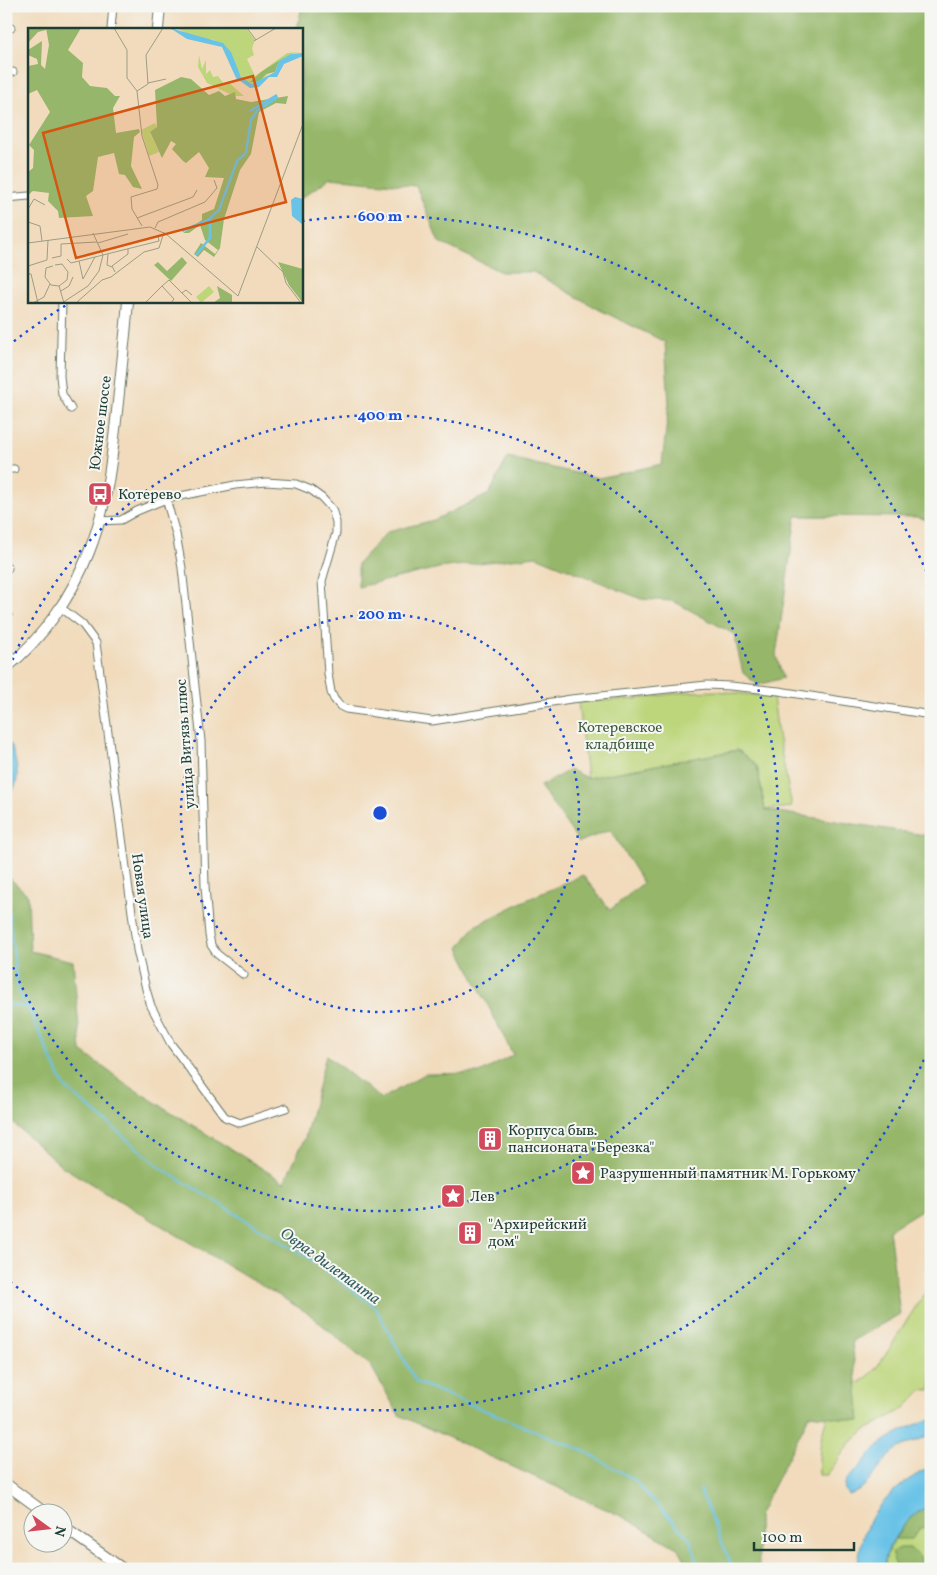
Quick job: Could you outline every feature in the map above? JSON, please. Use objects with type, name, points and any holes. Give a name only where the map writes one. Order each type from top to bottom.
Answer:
[{"type":"main road","points":[[158,28],[160,6]]},
{"type":"main road","name":"Южное шоссе","points":[[6,668],[39,636],[60,607],[83,567],[99,522],[112,458],[128,302]]},
{"type":"main road","points":[[6,1484],[30,1502]]},
{"type":"main road","points":[[72,1533],[123,1569]]},
{"type":"street","points":[[111,28],[114,6]]},
{"type":"street","points":[[6,198],[28,196]]},
{"type":"street","points":[[62,302],[60,376],[62,394],[71,409]]},
{"type":"street","points":[[99,522],[120,520],[166,499],[235,485],[266,482],[296,484],[316,494],[332,509],[336,522],[336,534],[322,581],[331,692],[334,699],[346,710],[432,721],[571,700],[707,685],[786,692],[931,715]]},
{"type":"street","name":"улица Витязь плюс","points":[[166,499],[176,534],[182,568],[200,732],[205,886],[209,935],[211,945],[217,954],[244,975]]},
{"type":"street","name":"Новая улица","points":[[60,607],[82,624],[96,643],[137,950],[152,1006],[171,1044],[225,1117],[240,1123],[286,1108]]},
{"type":"street","points":[[6,652],[16,660]]},
{"type":"green space","points":[[302,6],[931,6],[931,522],[919,517],[796,516],[776,655],[783,678],[758,685],[743,673],[734,634],[673,601],[641,599],[536,556],[439,568],[358,587],[358,563],[387,532],[434,520],[489,494],[508,457],[599,478],[662,464],[669,403],[665,342],[600,310],[533,272],[501,272],[439,242],[416,186],[330,178],[302,197],[302,28],[297,28]]},
{"type":"green space","name":"Котеревское кладбище","points":[[718,691],[773,697],[778,735],[792,807],[765,810],[757,766],[738,750],[587,778],[578,702],[635,699],[685,692]]},
{"type":"green space","points":[[738,750],[757,766],[765,810],[931,836],[931,1204],[889,1230],[900,1314],[852,1341],[860,1421],[810,1414],[758,1516],[759,1569],[690,1569],[679,1549],[623,1517],[399,1415],[371,1366],[308,1313],[63,1167],[6,1117],[6,875],[28,895],[30,951],[73,961],[81,1051],[129,1086],[284,1182],[305,1138],[326,1055],[381,1099],[425,1074],[480,1073],[513,1055],[459,948],[475,926],[522,902],[583,875],[610,910],[643,883],[610,830],[579,842],[540,786],[570,770],[587,778]]},
{"type":"green space","points":[[931,1285],[931,1390],[921,1391],[905,1408],[864,1431],[849,1444],[827,1475],[819,1475],[819,1454],[823,1432],[830,1411],[843,1394],[869,1376],[876,1368]]},
{"type":"green space","points":[[931,1505],[931,1569],[884,1569],[887,1553],[902,1527]]},
{"type":"green space","points":[[931,1505],[931,1527],[920,1528],[912,1539],[895,1539],[910,1519]]},
{"type":"green space","points":[[900,1548],[910,1548],[920,1557],[921,1569],[903,1569],[896,1566],[891,1553]]},
{"type":"water","points":[[7,743],[11,745],[17,770],[16,782],[11,793],[6,790]]},
{"type":"water","points":[[931,1420],[931,1436],[899,1448],[886,1459],[866,1484],[848,1495],[845,1491],[845,1483],[878,1446],[903,1430]]},
{"type":"water","points":[[931,1467],[931,1505],[917,1513],[904,1525],[890,1546],[883,1569],[857,1569],[863,1538],[869,1523],[882,1503],[900,1486]]},
{"type":"waterway","name":"Овраг дилетанта","points":[[6,904],[9,914],[18,991],[28,1008],[64,1086],[161,1168],[310,1259],[375,1307],[416,1382],[584,1451],[633,1479],[690,1539],[700,1569]]},
{"type":"waterway","points":[[6,1003],[28,1008]]},
{"type":"waterway","points":[[700,1490],[733,1569]]},
{"type":"place","name":"Котерево","points":[[100,494]]},
{"type":"place","name":"Корпуса быв. пансионата \"Березка\"","points":[[490,1139]]},
{"type":"place","name":"Разрушенный памятник М. Горькому","points":[[583,1173]]},
{"type":"place","name":"Лев","points":[[453,1196]]},
{"type":"place","name":"\"Архирейский дом\"","points":[[470,1233]]}]
